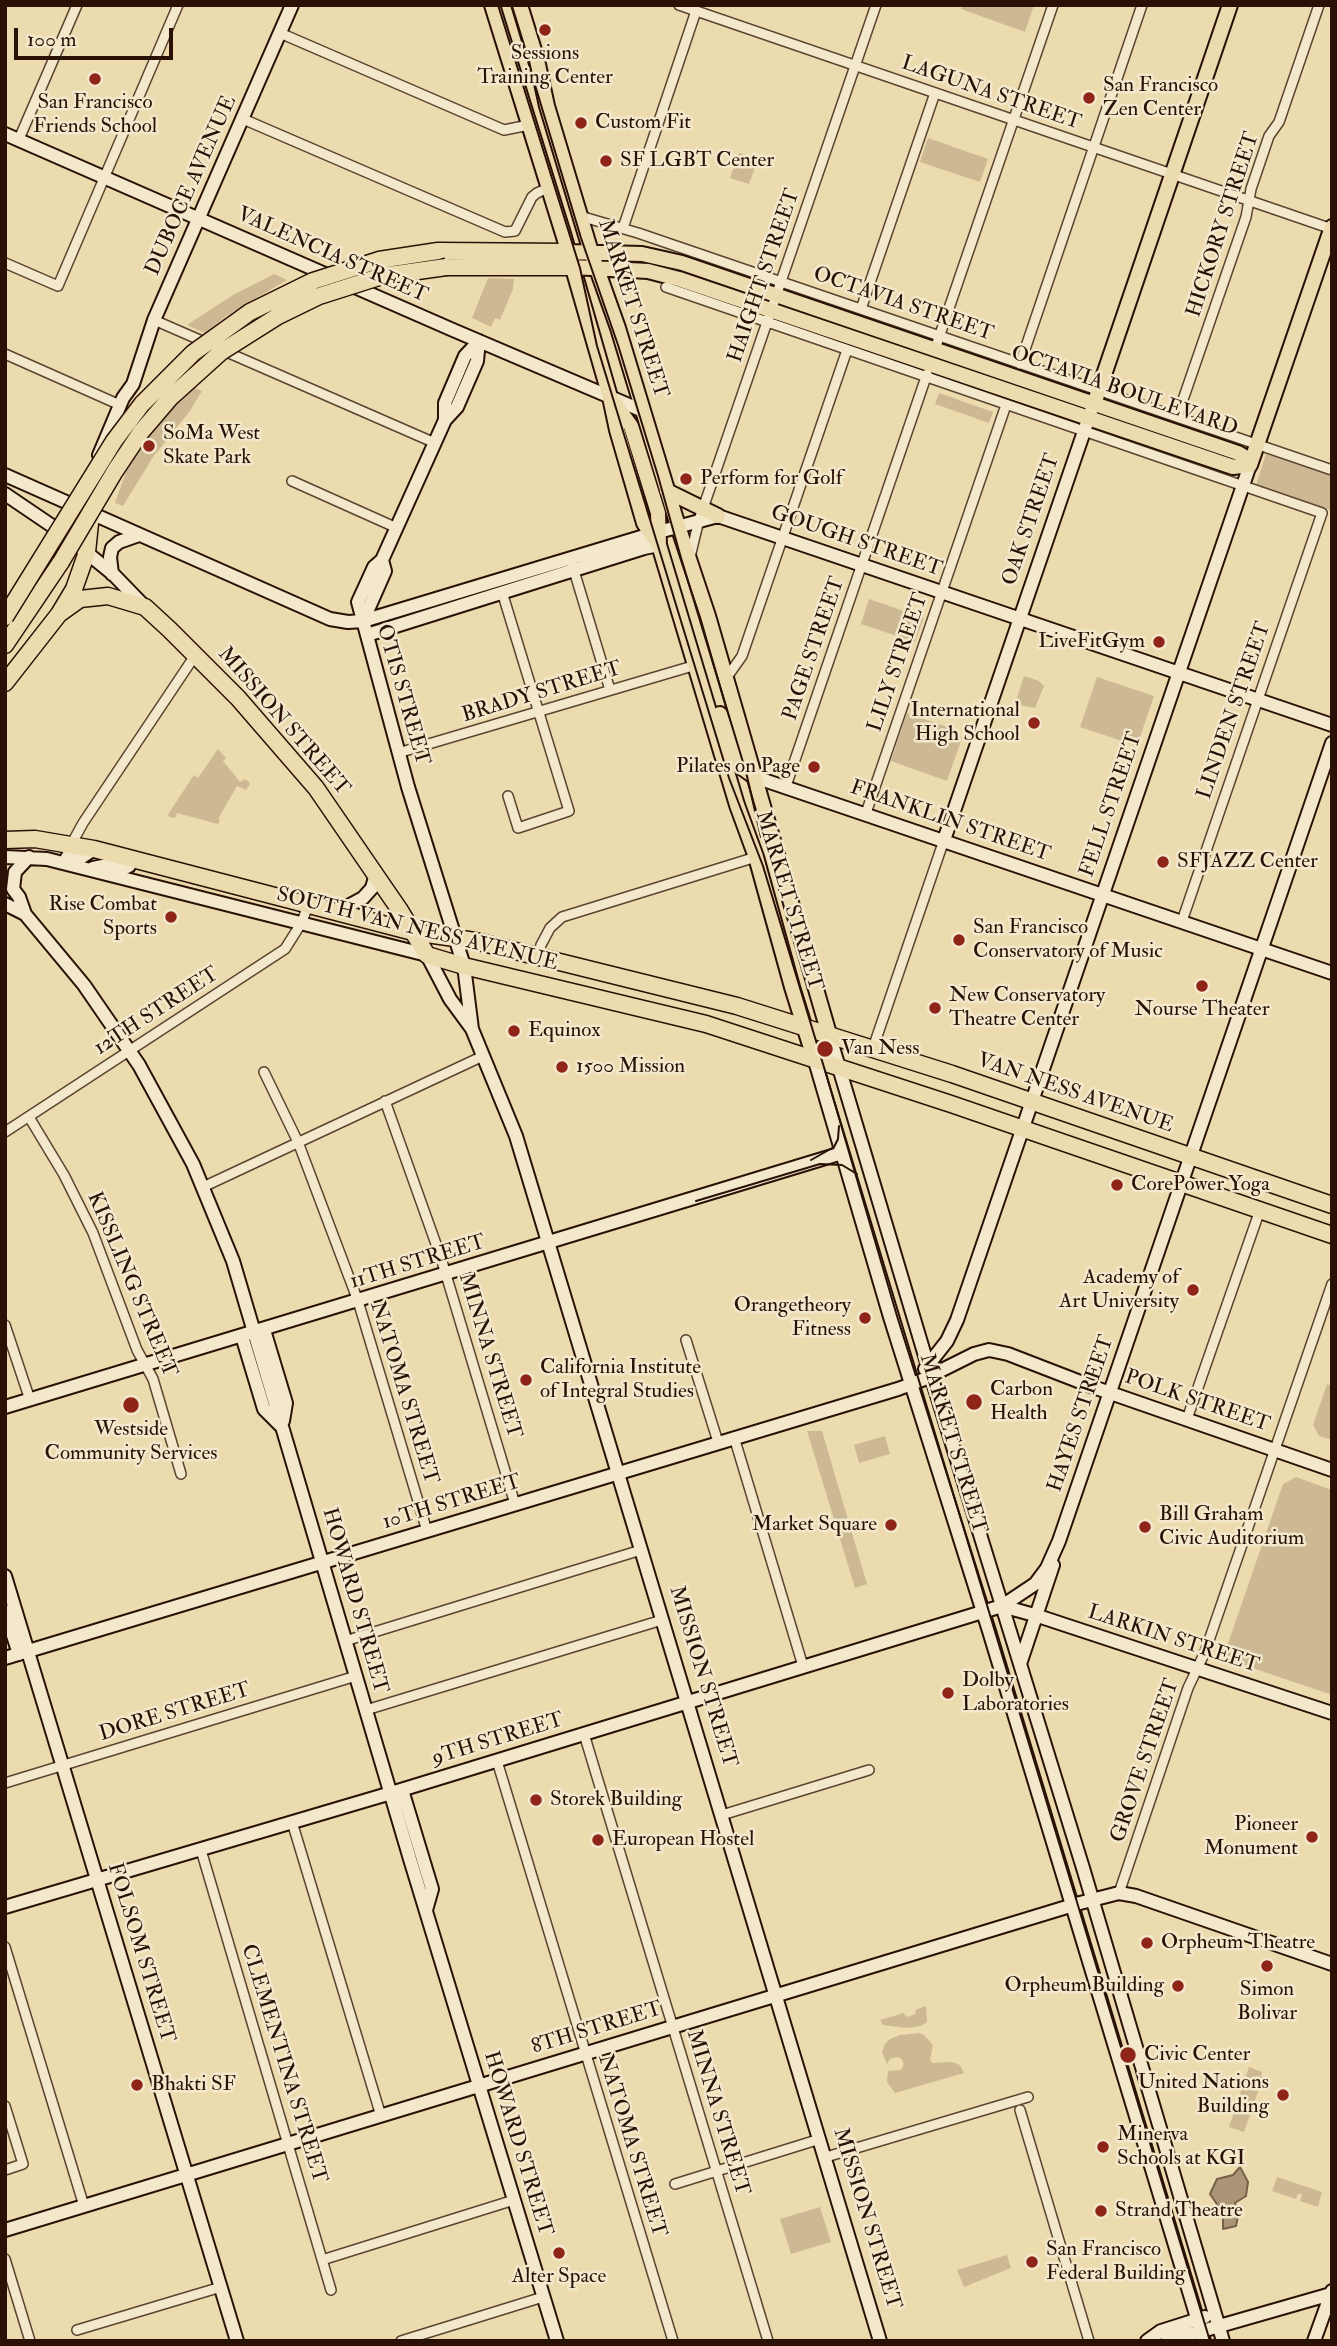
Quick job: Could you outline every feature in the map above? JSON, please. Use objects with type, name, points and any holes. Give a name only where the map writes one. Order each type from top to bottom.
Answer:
[{"type":"highway","name":"OCTAVIA BOULEVARD","points":[[5,616],[114,441],[142,404],[193,353],[250,312],[313,281],[379,260],[438,251],[570,260]]},
{"type":"highway","name":"OCTAVIA BOULEVARD","points":[[5,646],[36,603],[141,432],[170,398],[204,366],[258,327],[319,296],[382,276],[446,267],[570,260]]},
{"type":"highway","points":[[5,683],[60,614],[74,589],[80,547],[91,514]]},
{"type":"highway","points":[[60,614],[88,596],[116,597],[145,607]]},
{"type":"highway","name":"MISSION STREET","points":[[145,607],[196,654],[260,721],[312,783],[376,874],[427,954]]},
{"type":"highway","name":"SOUTH VAN NESS AVENUE","points":[[5,840],[34,839],[93,849],[413,932],[538,956],[737,1006],[804,1026]]},
{"type":"highway","name":"SOUTH VAN NESS AVENUE","points":[[427,954],[464,966],[706,1024],[815,1061]]},
{"type":"highway","name":"VAN NESS AVENUE","points":[[804,1026],[1332,1205]]},
{"type":"highway","points":[[815,1061],[1332,1235]]},
{"type":"main road","name":"DUBOCE AVENUE","points":[[5,616],[91,472],[120,405],[134,384],[154,320],[292,5]]},
{"type":"main road","name":"MARKET STREET","points":[[492,5],[570,260],[641,512],[679,580],[734,760],[740,768],[755,777]]},
{"type":"main road","name":"MARKET STREET","points":[[499,5],[499,27]]},
{"type":"main road","name":"MARKET STREET","points":[[510,5],[527,61],[547,106]]},
{"type":"main road","name":"MARKET STREET","points":[[520,5],[591,252],[618,328],[690,558],[929,1371],[1021,1661],[1081,1903],[1077,1928],[1207,2326],[1223,2341]]},
{"type":"main road","name":"OAK STREET","points":[[944,840],[1230,5]]},
{"type":"main road","name":"VALENCIA STREET","points":[[5,134],[643,411]]},
{"type":"main road","name":"FELL STREET","points":[[929,1371],[957,1320],[1332,228]]},
{"type":"main road","name":"OCTAVIA BOULEVARD","points":[[591,252],[664,258],[779,289],[1096,397],[1238,453],[1250,465],[1244,468],[1233,467],[1086,425],[769,316],[679,279],[648,271],[596,268],[570,260],[591,252]]},
{"type":"main road","points":[[648,271],[666,287]]},
{"type":"main road","points":[[479,341],[477,361],[457,407],[445,420],[382,561],[374,567],[358,603],[363,621],[658,542],[678,526],[701,514]]},
{"type":"main road","name":"DUBOCE AVENUE","points":[[91,514],[109,474],[135,400],[134,384]]},
{"type":"main road","points":[[5,475],[91,514]]},
{"type":"main road","points":[[667,491],[701,514],[718,516]]},
{"type":"main road","name":"MISSION STREET","points":[[5,494],[80,547],[113,574],[145,607]]},
{"type":"main road","name":"OTIS STREET","points":[[91,514],[330,619],[363,621],[398,753],[454,939]]},
{"type":"main road","name":"GOUGH STREET","points":[[718,516],[1332,725]]},
{"type":"main road","name":"MARKET STREET","points":[[678,526],[682,558],[699,615],[720,663]]},
{"type":"main road","points":[[113,574],[110,557],[113,548],[119,542],[139,535]]},
{"type":"main road","name":"MARKET STREET","points":[[658,542],[737,805],[756,857],[911,1385],[982,1611],[1081,1903],[1207,2326]]},
{"type":"main road","points":[[5,646],[80,547]]},
{"type":"main road","points":[[367,635],[502,592],[572,564]]},
{"type":"main road","name":"HAYES STREET","points":[[1059,1541],[1332,743]]},
{"type":"main road","name":"FRANKLIN STREET","points":[[755,777],[1332,973]]},
{"type":"main road","points":[[64,863],[68,856],[82,857],[93,849]]},
{"type":"main road","name":"SOUTH VAN NESS AVENUE","points":[[5,857],[29,857],[64,863],[427,954]]},
{"type":"main road","name":"HOWARD STREET","points":[[29,857],[17,869],[12,880],[13,890],[19,897],[25,915],[83,985],[130,1051],[164,1109],[202,1187],[233,1261],[366,1710],[397,1791],[426,1910],[557,2341]]},
{"type":"main road","points":[[90,870],[108,865],[125,868],[132,859]]},
{"type":"main road","points":[[337,912],[363,898],[372,888],[376,874]]},
{"type":"main road","name":"HOWARD STREET","points":[[5,904],[25,915]]},
{"type":"main road","name":"MISSION STREET","points":[[454,939],[464,966],[472,1029]]},
{"type":"main road","name":"MISSION STREET","points":[[427,954],[450,999],[472,1029],[516,1136],[880,2341]]},
{"type":"main road","name":"11TH STREET","points":[[5,1407],[842,1153]]},
{"type":"main road","name":"POLK STREET","points":[[911,1385],[929,1371],[989,1350],[1008,1354],[1332,1470]]},
{"type":"main road","name":"10TH STREET","points":[[5,1658],[911,1385]]},
{"type":"main road","points":[[1002,1606],[1041,1578],[1059,1541]]},
{"type":"main road","points":[[1021,1661],[1038,1616],[1059,1541]]},
{"type":"main road","name":"FOLSOM STREET","points":[[5,1576],[23,1653],[63,1765],[237,2341]]},
{"type":"main road","name":"9TH STREET","points":[[5,1907],[397,1791],[1002,1606]]},
{"type":"main road","name":"LARKIN STREET","points":[[1002,1606],[1332,1713]]},
{"type":"main road","points":[[5,1611],[23,1653]]},
{"type":"main road","points":[[1119,1893],[1148,1900],[1332,1964]]},
{"type":"main road","name":"8TH STREET","points":[[5,2230],[1119,1893]]},
{"type":"main road","points":[[1167,2341],[1207,2326],[1331,2292]]},
{"type":"main road","points":[[1314,2341],[1331,2292]]},
{"type":"main road","points":[[1147,2341],[1161,2331],[1207,2326]]},
{"type":"street","points":[[19,139],[78,5]]},
{"type":"street","points":[[5,263],[58,286],[178,5]]},
{"type":"street","name":"LAGUNA STREET","points":[[679,5],[1332,228]]},
{"type":"street","name":"HAIGHT STREET","points":[[690,558],[701,514],[876,5]]},
{"type":"street","points":[[938,343],[1054,5]]},
{"type":"street","points":[[1020,363],[1142,5]]},
{"type":"street","name":"HICKORY STREET","points":[[1177,417],[1246,217],[1251,189],[1269,136],[1279,122],[1319,5]]},
{"type":"street","points":[[623,228],[696,11]]},
{"type":"street","points":[[280,33],[504,130],[529,125]]},
{"type":"street","points":[[861,309],[935,93]]},
{"type":"street","points":[[243,118],[486,225],[511,232],[519,226],[532,197],[548,188]]},
{"type":"street","name":"OCTAVIA STREET","points":[[580,216],[623,228],[779,289],[861,309],[938,343],[1020,363],[1096,397],[1177,417],[1332,470]]},
{"type":"street","points":[[666,287],[769,316],[847,350],[928,371],[1006,405],[1086,425],[1243,486]]},
{"type":"street","points":[[154,320],[435,443]]},
{"type":"street","points":[[726,681],[742,656],[847,350]]},
{"type":"street","points":[[5,354],[120,405]]},
{"type":"street","name":"PAGE STREET","points":[[786,786],[928,371]]},
{"type":"street","name":"LILY STREET","points":[[866,813],[1006,405]]},
{"type":"street","points":[[292,481],[397,528]]},
{"type":"street","name":"LINDEN STREET","points":[[1182,921],[1322,513],[1243,486]]},
{"type":"street","points":[[572,564],[610,690]]},
{"type":"street","points":[[502,592],[569,811],[518,828],[508,796]]},
{"type":"street","points":[[71,845],[196,654]]},
{"type":"street","name":"BRADY STREET","points":[[398,753],[696,665]]},
{"type":"street","name":"OAK STREET","points":[[873,1048],[944,840]]},
{"type":"street","points":[[538,956],[550,928],[562,917],[756,857]]},
{"type":"street","name":"12TH STREET","points":[[5,1132],[285,949],[302,922],[308,905]]},
{"type":"street","points":[[202,1187],[483,1056]]},
{"type":"street","name":"NATOMA STREET","points":[[264,1072],[298,1142],[358,1301],[427,1531]]},
{"type":"street","name":"MINNA STREET","points":[[385,1101],[446,1274],[515,1504]]},
{"type":"street","name":"KISSLING STREET","points":[[29,1117],[84,1214],[153,1380],[181,1474]]},
{"type":"street","points":[[1187,1419],[1260,1210]]},
{"type":"street","name":"GROVE STREET","points":[[1119,1893],[1188,1688],[1205,1652],[1332,1284]]},
{"type":"street","points":[[5,1325],[30,1400]]},
{"type":"street","points":[[686,1340],[718,1442]]},
{"type":"street","points":[[734,1437],[803,1666]]},
{"type":"street","points":[[345,1641],[641,1550]]},
{"type":"street","points":[[366,1710],[663,1620]]},
{"type":"street","name":"DORE STREET","points":[[5,1783],[356,1676]]},
{"type":"street","name":"MINNA STREET","points":[[584,1734],[768,2341]]},
{"type":"street","name":"NATOMA STREET","points":[[497,1760],[673,2341]]},
{"type":"street","points":[[722,1815],[869,1770]]},
{"type":"street","points":[[292,1822],[381,2116]]},
{"type":"street","name":"CLEMENTINA STREET","points":[[201,1850],[331,2290]]},
{"type":"street","points":[[5,1947],[83,2206]]},
{"type":"street","points":[[826,2157],[1028,2097]]},
{"type":"street","points":[[5,2106],[23,2164],[5,2170]]},
{"type":"street","points":[[1020,2110],[1090,2341]]},
{"type":"street","points":[[675,2184],[820,2138]]},
{"type":"street","points":[[322,2260],[514,2200]]},
{"type":"street","points":[[5,2259],[30,2341]]},
{"type":"street","points":[[77,2330],[221,2287]]},
{"type":"street","points":[[401,2341],[544,2297]]},
{"type":"shaded area","points":[[963,5],[1034,5],[1025,32],[961,9]]},
{"type":"shaded area","points":[[928,138],[988,159],[980,182],[920,162]]},
{"type":"shaded area","points":[[739,153],[758,159],[749,184],[730,178]]},
{"type":"shaded area","points":[[274,274],[287,280],[226,316],[205,333],[187,325],[233,295]]},
{"type":"shaded area","points":[[488,278],[514,279],[513,289],[500,320],[495,318],[491,327],[472,318]]},
{"type":"shaded area","name":"SoMa West Skate Park","points":[[161,373],[202,391],[190,411],[153,457],[123,506],[115,503]]},
{"type":"shaded area","points":[[939,393],[993,412],[989,423],[935,404]]},
{"type":"shaded area","points":[[1266,454],[1332,476],[1332,511],[1256,485]]},
{"type":"shaded area","points":[[869,599],[924,618],[915,642],[861,624]]},
{"type":"shaded area","points":[[1024,676],[1039,681],[1044,686],[1035,708],[1015,704]]},
{"type":"shaded area","points":[[1097,677],[1154,696],[1137,746],[1080,727]]},
{"type":"shaded area","points":[[907,713],[947,727],[946,733],[962,738],[947,781],[891,761]]},
{"type":"shaded area","points":[[218,749],[226,758],[223,761],[240,782],[245,779],[248,781],[250,784],[246,790],[237,786],[218,819],[218,824],[177,813],[175,818],[167,816],[194,775],[198,778]]},
{"type":"shaded area","points":[[1327,1384],[1332,1386],[1332,1440],[1319,1436],[1313,1425]]},
{"type":"shaded area","points":[[807,1431],[822,1431],[867,1584],[855,1588]]},
{"type":"shaded area","points":[[885,1436],[890,1454],[859,1463],[854,1445]]},
{"type":"shaded area","points":[[1296,1477],[1332,1490],[1332,1695],[1223,1658],[1283,1484]]},
{"type":"shaded area","points":[[926,2006],[927,2022],[921,2026],[907,2028],[883,2025],[880,2020],[904,2013],[906,2017],[916,2014],[915,2010]]},
{"type":"shaded area","points":[[919,2033],[933,2045],[930,2060],[933,2063],[952,2062],[960,2065],[964,2073],[895,2093],[887,2082],[888,2071],[901,2070],[904,2064],[901,2058],[896,2057],[890,2059],[887,2064],[882,2052],[885,2044],[900,2035]]},
{"type":"shaded area","points":[[1249,2067],[1262,2072],[1263,2077],[1244,2132],[1229,2127]]},
{"type":"shaded area","points":[[1240,2167],[1248,2182],[1246,2196],[1235,2203],[1238,2216],[1236,2226],[1223,2229],[1223,2213],[1210,2194],[1217,2179],[1233,2175]]},
{"type":"shaded area","points":[[1277,2177],[1322,2192],[1318,2207],[1300,2201],[1301,2194],[1298,2194],[1296,2199],[1272,2191]]},
{"type":"shaded area","points":[[820,2207],[831,2242],[791,2254],[780,2219]]},
{"type":"shaded area","points":[[1007,2255],[1011,2268],[964,2287],[957,2270]]},
{"type":"tram line","points":[[498,5],[580,268],[597,346],[729,778],[763,866],[1210,2341]]},
{"type":"tram line","points":[[511,5],[581,238],[618,345],[658,476],[746,772],[761,837]]},
{"type":"tram line","points":[[811,1160],[834,1147],[839,1126]]},
{"type":"tram line","points":[[696,1201],[820,1164],[842,1165],[857,1174]]},
{"type":"place","name":"Sessions Training Center","points":[[545,30]]},
{"type":"place","name":"San Francisco Friends School","points":[[95,79]]},
{"type":"place","name":"San Francisco Zen Center","points":[[1089,98]]},
{"type":"place","name":"Custom Fit","points":[[581,123]]},
{"type":"place","name":"SF LGBT Center","points":[[606,161]]},
{"type":"place","name":"SoMa West Skate Park","points":[[149,446]]},
{"type":"place","name":"Perform for Golf","points":[[686,479]]},
{"type":"place","name":"LiveFitGym","points":[[1159,642]]},
{"type":"place","name":"International High School","points":[[1034,723]]},
{"type":"place","name":"Pilates on Page","points":[[814,767]]},
{"type":"place","name":"SFJAZZ Center","points":[[1163,862]]},
{"type":"place","name":"Rise Combat Sports","points":[[171,917]]},
{"type":"place","name":"San Francisco Conservatory of Music","points":[[959,940]]},
{"type":"place","name":"Nourse Theater","points":[[1202,986]]},
{"type":"place","name":"New Conservatory Theatre Center","points":[[935,1008]]},
{"type":"place","name":"Equinox","points":[[514,1031]]},
{"type":"place","name":"Van Ness","points":[[825,1049]]},
{"type":"place","name":"1500 Mission","points":[[562,1067]]},
{"type":"place","name":"CorePower Yoga","points":[[1117,1185]]},
{"type":"place","name":"Academy of Art University","points":[[1193,1290]]},
{"type":"place","name":"Orangetheory Fitness","points":[[865,1318]]},
{"type":"place","name":"California Institute of Integral Studies","points":[[526,1380]]},
{"type":"place","name":"Carbon Health","points":[[974,1402]]},
{"type":"place","name":"Westside Community Services","points":[[131,1405]]},
{"type":"place","name":"Market Square","points":[[891,1525]]},
{"type":"place","name":"Bill Graham Civic Auditorium","points":[[1145,1527]]},
{"type":"place","name":"Dolby Laboratories","points":[[948,1693]]},
{"type":"place","name":"Storek Building","points":[[536,1800]]},
{"type":"place","name":"Pioneer Monument","points":[[1312,1837]]},
{"type":"place","name":"European Hostel","points":[[598,1840]]},
{"type":"place","name":"Orpheum Theatre","points":[[1147,1943]]},
{"type":"place","name":"Simon Bolivar","points":[[1267,1966]]},
{"type":"place","name":"Orpheum Building","points":[[1178,1986]]},
{"type":"place","name":"Civic Center","points":[[1128,2055]]},
{"type":"place","name":"Bhakti SF","points":[[137,2085]]},
{"type":"place","name":"United Nations Building","points":[[1283,2095]]},
{"type":"place","name":"Minerva Schools at KGI","points":[[1103,2147]]},
{"type":"place","name":"Strand Theatre","points":[[1101,2211]]},
{"type":"place","name":"Alter Space","points":[[559,2253]]},
{"type":"place","name":"San Francisco Federal Building","points":[[1032,2262]]}]
